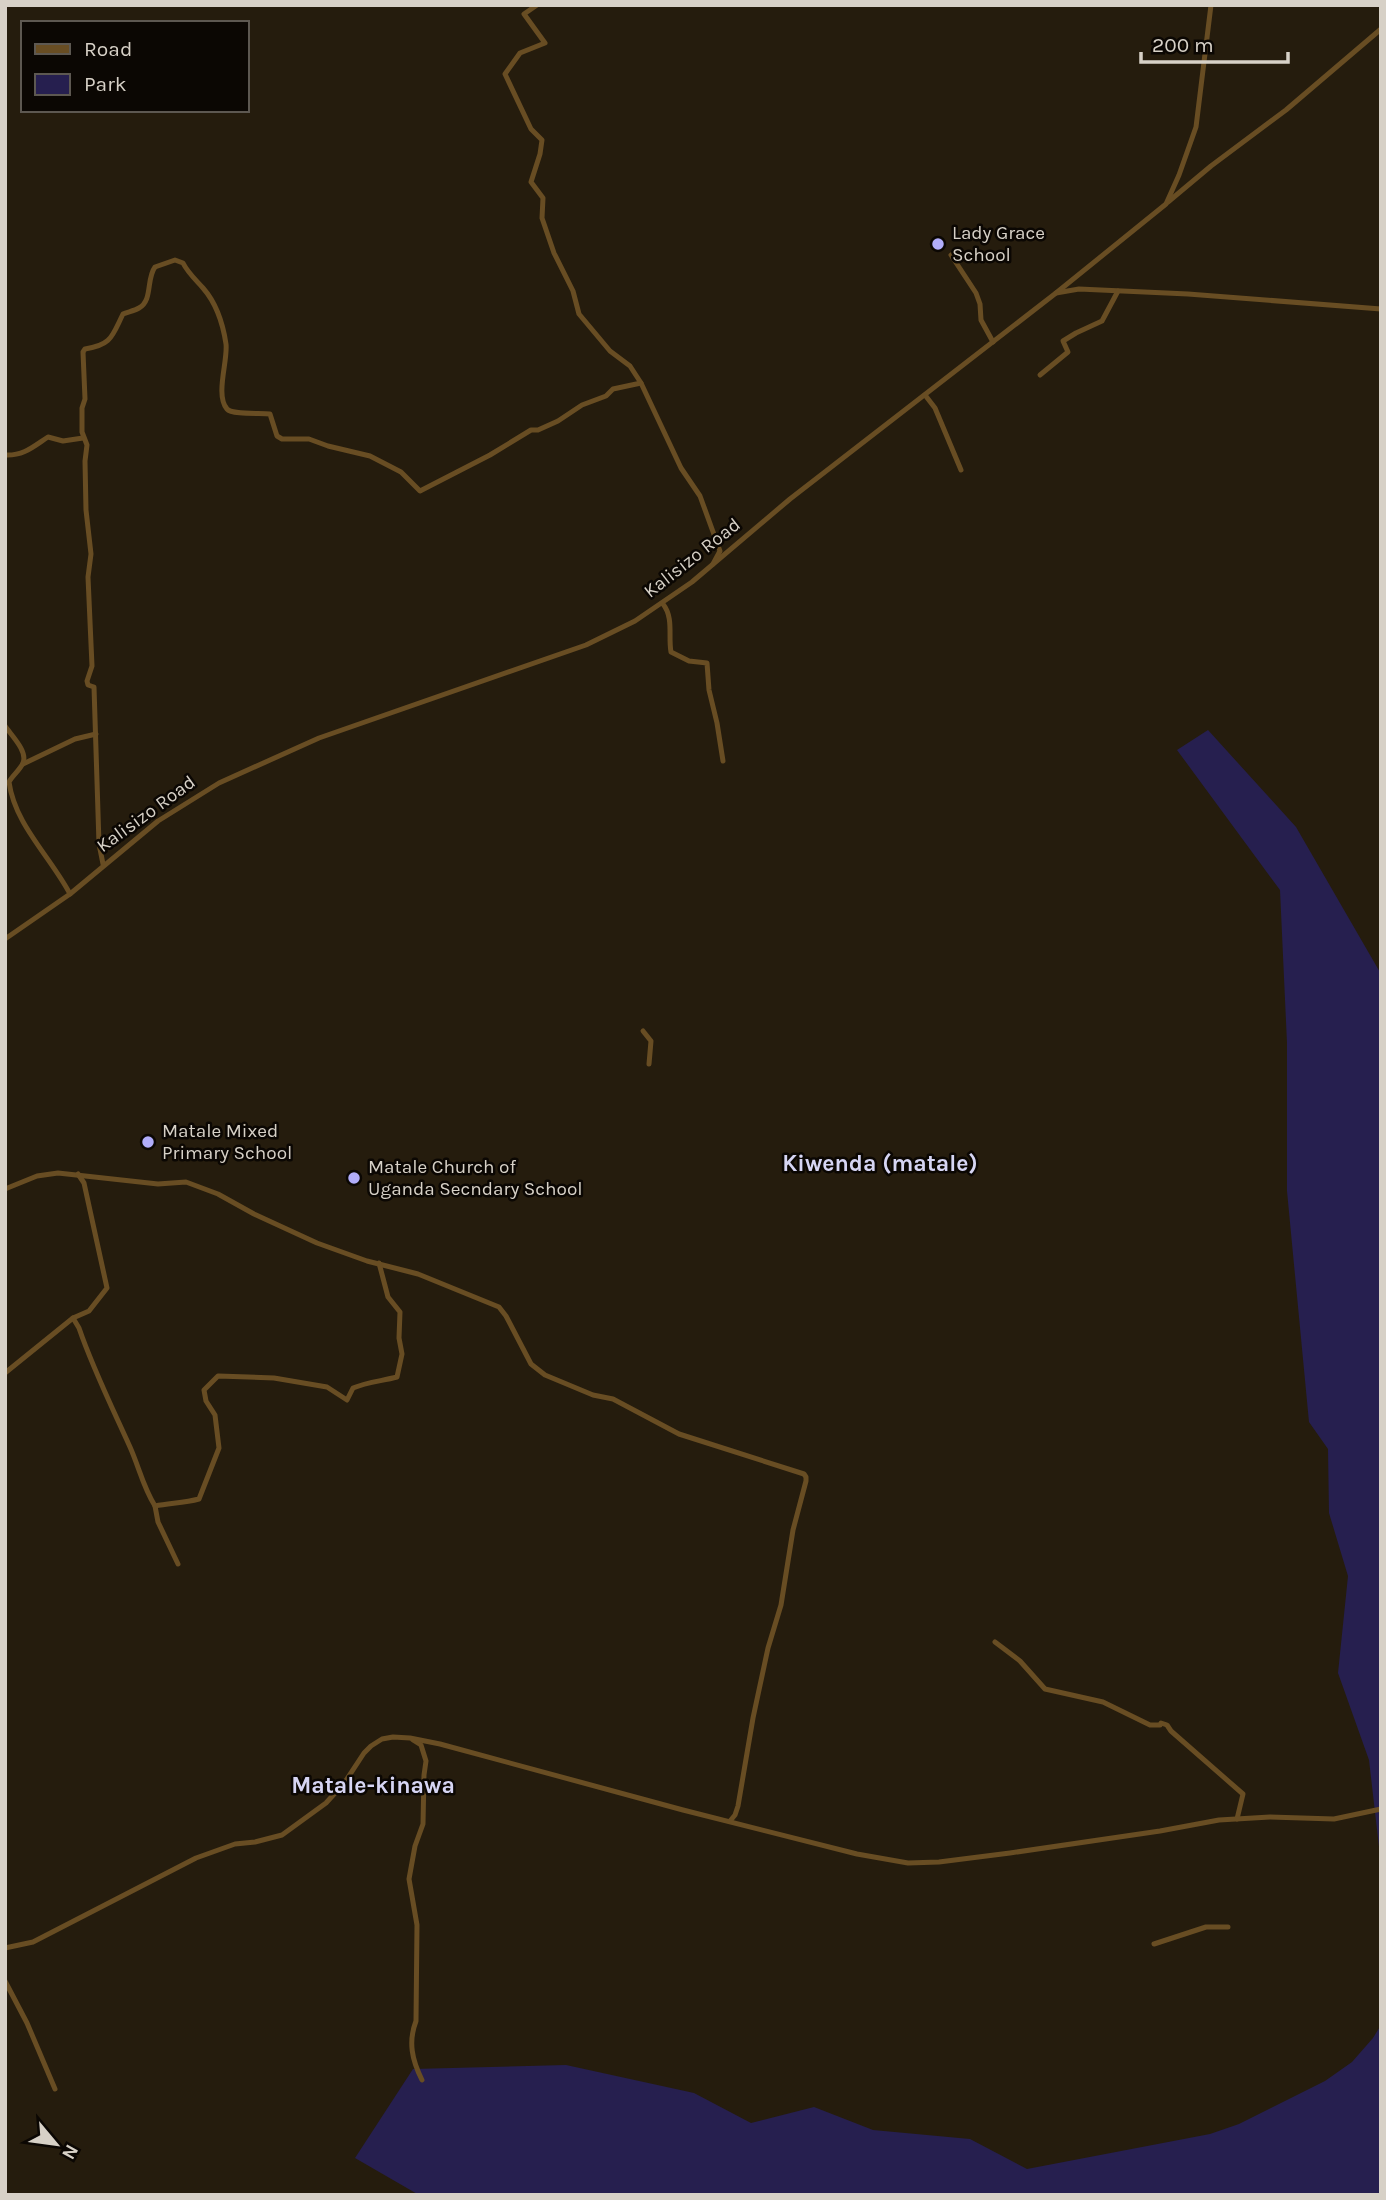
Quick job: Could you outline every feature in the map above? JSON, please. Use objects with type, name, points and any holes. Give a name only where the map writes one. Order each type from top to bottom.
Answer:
[{"type":"street","points":[[537,5],[524,14],[545,43],[520,53],[505,74],[531,129],[542,140],[531,182],[543,198],[542,218],[579,314],[610,352],[630,366],[641,383],[681,468],[700,496],[720,551],[711,566]]},
{"type":"street","name":"Kalisizo Road","points":[[5,939],[70,894],[103,864],[178,807],[219,783],[342,729],[586,645],[663,604],[790,499],[1056,293],[1166,204],[1196,127],[1211,5]]},
{"type":"street","points":[[1166,204],[1211,166],[1286,110],[1381,29]]},
{"type":"street","points":[[951,255],[976,293],[980,303],[981,320],[993,342]]},
{"type":"street","points":[[103,864],[99,844],[94,687],[87,681],[92,666],[88,577],[91,554],[86,526],[87,445],[83,438],[83,350],[98,347],[110,340],[122,314],[139,308],[147,299],[152,270],[160,264],[174,260],[183,262],[220,316],[226,347],[223,396],[229,411],[270,414],[277,436],[282,439],[309,439],[370,456],[401,472],[420,491],[490,455],[531,430],[538,430],[558,421],[582,405],[606,396],[613,389],[641,383]]},
{"type":"street","points":[[1071,281],[1079,289]]},
{"type":"street","points":[[1056,293],[1079,289],[1381,309]]},
{"type":"street","points":[[1040,375],[1068,352],[1063,341],[1102,321],[1118,291]]},
{"type":"street","points":[[925,395],[935,408],[961,470]]},
{"type":"street","points":[[5,455],[33,449],[48,437],[63,441],[83,438]]},
{"type":"street","points":[[663,604],[670,622],[671,652],[690,661],[707,663],[709,690],[723,761]]},
{"type":"street","points":[[5,726],[19,746],[24,757],[23,764]]},
{"type":"street","points":[[70,894],[60,874],[18,815],[9,782],[23,764],[75,739],[96,734]]},
{"type":"street","points":[[643,1031],[650,1041],[649,1064]]},
{"type":"street","points":[[5,1189],[47,1173],[158,1184],[187,1182],[218,1194],[317,1243],[367,1261],[418,1274],[499,1307],[531,1364],[545,1375],[593,1395],[613,1399],[679,1434],[786,1468],[806,1477],[793,1530],[781,1605],[768,1648],[753,1718],[738,1806],[730,1821]]},
{"type":"street","points":[[5,1373],[73,1318],[89,1311],[107,1288],[84,1183],[78,1174]]},
{"type":"street","points":[[155,1506],[199,1499],[219,1448],[215,1416],[206,1401],[204,1390],[218,1376],[274,1378],[327,1387],[347,1400],[353,1388],[368,1382],[381,1382],[397,1377],[402,1354],[399,1338],[400,1312],[388,1297],[379,1263]]},
{"type":"street","points":[[73,1318],[178,1564]]},
{"type":"street","points":[[995,1642],[1020,1661],[1045,1689],[1103,1702],[1150,1725],[1167,1725],[1242,1794],[1237,1819]]},
{"type":"street","points":[[5,1948],[33,1942],[214,1851],[282,1835],[326,1803],[345,1783],[371,1746],[382,1739],[393,1737],[410,1738],[858,1854],[908,1863],[1010,1853],[1219,1820],[1334,1819],[1381,1809]]},
{"type":"street","points":[[410,1738],[421,1745],[426,1761],[423,1824],[415,1846],[409,1879],[417,1925],[416,2021],[410,2035],[414,2063],[422,2080]]},
{"type":"street","points":[[1154,1944],[1206,1927],[1228,1927]]},
{"type":"street","points":[[5,1981],[55,2089]]},
{"type":"green space","points":[[1208,730],[1296,827],[1381,974],[1381,1864],[1369,1760],[1338,1673],[1348,1576],[1329,1513],[1328,1449],[1309,1422],[1287,1191],[1287,1043],[1280,890],[1177,750]]},
{"type":"green space","points":[[1381,2025],[1381,2195],[419,2195],[355,2158],[413,2069],[566,2065],[694,2093],[751,2123],[814,2107],[873,2130],[970,2139],[1027,2169],[1210,2134],[1239,2124],[1325,2081],[1352,2062]]},
{"type":"place","name":"Lady Grace School","points":[[938,244]]},
{"type":"place","name":"Matale Mixed Primary School","points":[[148,1142]]},
{"type":"place","name":"Matale Church of Uganda Secndary School","points":[[354,1178]]},
{"type":"district","name":"Kiwenda (matale)","points":[[880,1163]]},
{"type":"district","name":"Matale-kinawa","points":[[373,1785]]}]
